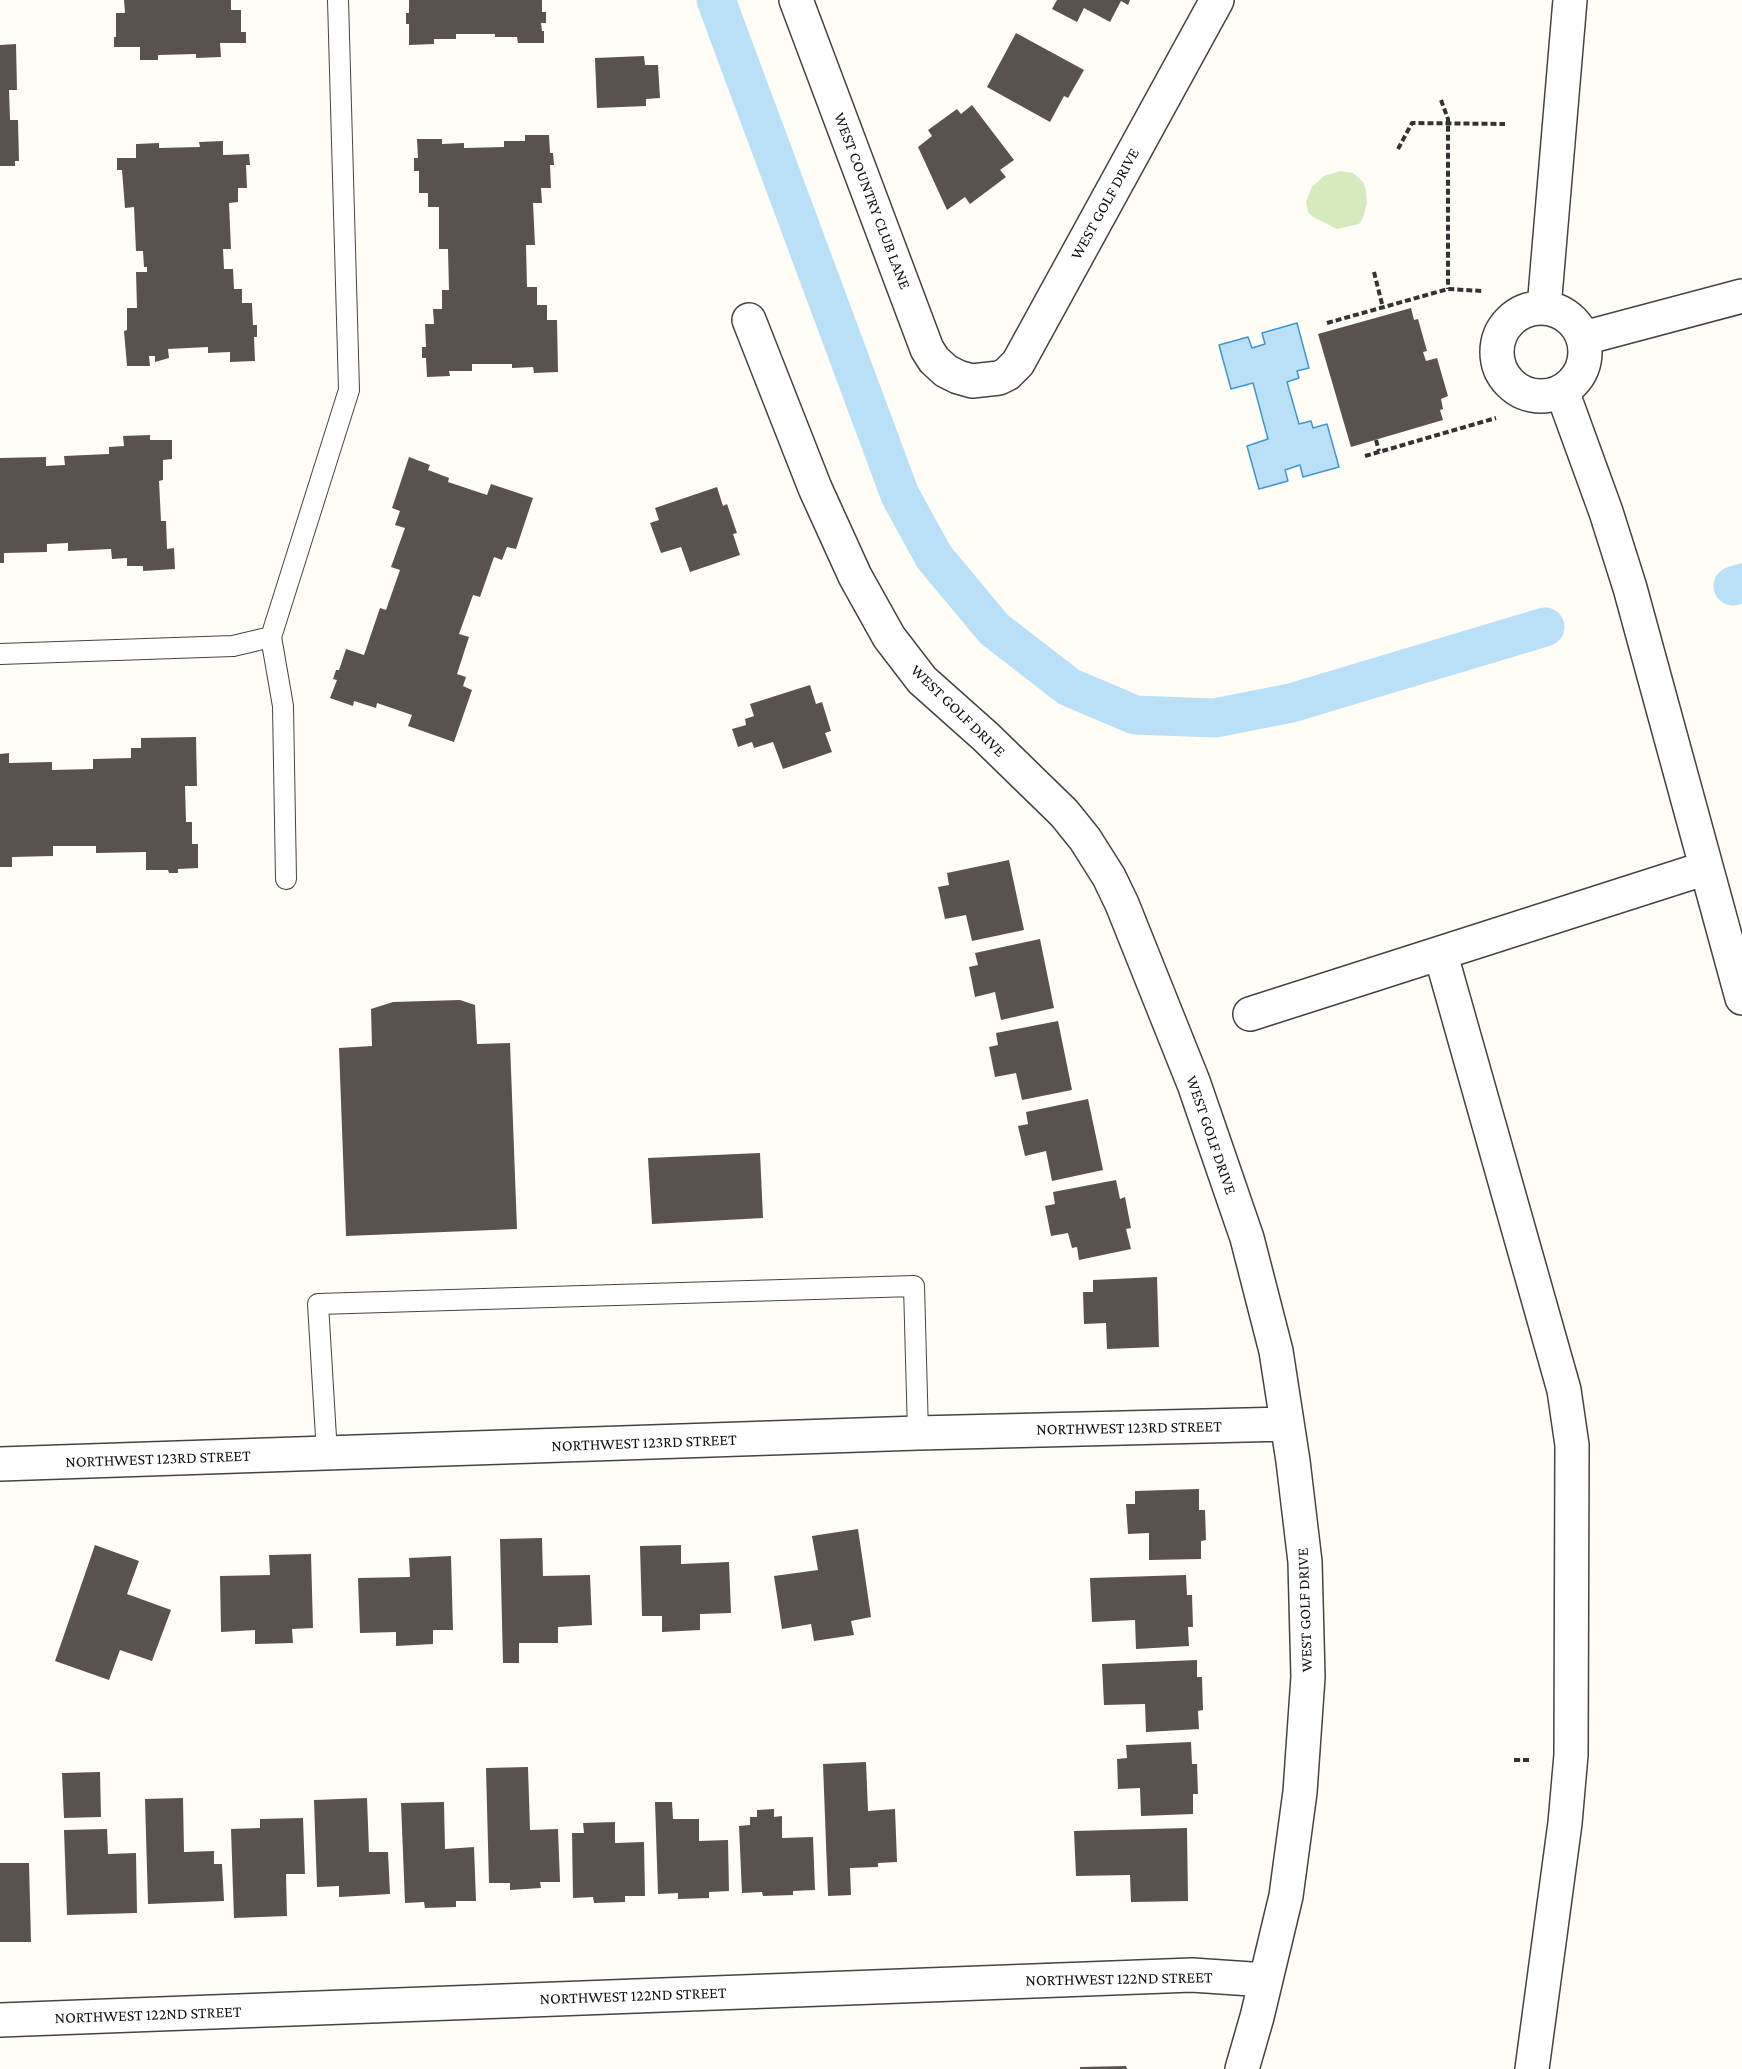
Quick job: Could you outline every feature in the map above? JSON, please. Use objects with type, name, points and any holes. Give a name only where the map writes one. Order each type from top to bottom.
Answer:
[{"type":"street","name":"WEST COUNTRY CLUB LANE","points":[[796,0],[927,349],[934,360],[945,370],[972,381]]},
{"type":"street","name":"WEST GOLF DRIVE","points":[[972,381],[999,378],[1007,374],[1018,363],[1217,0]]},
{"type":"street","points":[[1544,308],[1570,0]]},
{"type":"street","points":[[1584,338],[1742,296]]},
{"type":"street","points":[[1530,309],[1557,310],[1569,317],[1584,338],[1586,351],[1580,374],[1562,391],[1548,396],[1535,396],[1522,392],[1503,374],[1498,361],[1497,347],[1500,334],[1518,314],[1530,309]]},
{"type":"street","name":"WEST GOLF DRIVE","points":[[749,320],[815,488],[855,576],[889,637],[922,680],[1064,813],[1085,839],[1113,886],[1194,1084],[1247,1238],[1276,1351],[1293,1461],[1305,1562],[1308,1677],[1306,1729],[1294,1846],[1286,1896],[1242,2069]]},
{"type":"street","points":[[1562,391],[1606,512],[1627,578],[1742,998]]},
{"type":"street","points":[[1250,1014],[1441,955],[1706,868]]},
{"type":"street","points":[[1441,955],[1564,1390],[1572,1445],[1571,1755],[1532,2069]]},
{"type":"street","name":"NORTHWEST 123RD STREET","points":[[0,1464],[918,1433],[1287,1424]]},
{"type":"street","name":"NORTHWEST 122ND STREET","points":[[0,2020],[1192,1975],[1266,1980]]},
{"type":"lane","points":[[286,879],[283,706],[271,637],[349,390],[338,0]]},
{"type":"lane","points":[[0,654],[232,646],[271,637]]},
{"type":"lane","points":[[327,1454],[318,1304],[914,1286],[918,1433]]},
{"type":"path","points":[[1441,100],[1448,123],[1448,289]]},
{"type":"path","points":[[1398,149],[1412,123],[1505,124]]},
{"type":"path","points":[[1374,272],[1383,308]]},
{"type":"path","points":[[1327,324],[1448,289],[1482,291]]},
{"type":"path","points":[[1365,456],[1496,418]]},
{"type":"path","points":[[1376,440],[1379,451]]},
{"type":"path","points":[[1514,1760],[1530,1760]]},
{"type":"green space","points":[[1340,171],[1353,173],[1363,182],[1367,203],[1359,224],[1337,229],[1313,217],[1308,212],[1306,202],[1312,187],[1324,176]]},
{"type":"water","points":[[1297,323],[1309,368],[1297,371],[1299,378],[1287,382],[1299,424],[1311,421],[1313,428],[1327,424],[1339,467],[1303,477],[1300,465],[1285,470],[1288,481],[1259,489],[1247,446],[1268,439],[1253,383],[1231,389],[1219,345],[1248,337],[1252,348],[1265,344],[1262,333]]},
{"type":"building","points":[[124,0],[231,0],[231,10],[241,10],[241,32],[246,32],[246,43],[220,43],[221,57],[196,58],[196,54],[158,55],[158,60],[140,60],[140,47],[114,47],[116,13],[125,13]]},
{"type":"building","points":[[409,0],[542,0],[542,12],[546,12],[546,23],[541,23],[544,43],[518,43],[517,37],[495,37],[495,34],[456,34],[456,39],[434,39],[434,44],[409,45],[409,24],[406,24],[406,13],[409,13]]},
{"type":"building","points":[[1057,0],[1130,0],[1128,5],[1121,1],[1110,22],[1084,8],[1077,22],[1052,9]]},
{"type":"building","points":[[1016,33],[1084,70],[1068,98],[1064,96],[1050,122],[987,87]]},
{"type":"building","points":[[16,44],[17,90],[9,90],[10,120],[18,120],[19,161],[15,161],[15,166],[0,166],[0,45]]},
{"type":"building","points":[[644,56],[645,65],[658,65],[660,98],[646,99],[646,106],[597,108],[595,58]]},
{"type":"building","points":[[972,105],[1014,160],[1000,170],[1006,177],[970,204],[965,197],[947,210],[918,147],[932,136],[928,130],[957,109],[961,114]]},
{"type":"building","points":[[525,135],[549,135],[550,153],[553,153],[554,165],[550,165],[551,188],[541,188],[542,203],[533,203],[535,245],[526,245],[527,287],[537,287],[537,305],[547,305],[547,320],[557,320],[558,372],[534,373],[533,367],[512,368],[512,364],[472,364],[472,371],[449,371],[450,376],[427,377],[426,358],[422,358],[422,347],[426,347],[425,324],[434,324],[433,309],[442,309],[442,290],[449,290],[448,249],[439,249],[439,207],[428,207],[428,193],[419,193],[419,171],[414,171],[414,158],[418,158],[417,139],[442,139],[442,144],[464,143],[464,148],[504,147],[504,141],[525,141]]},
{"type":"building","points":[[223,141],[223,155],[249,154],[250,165],[246,165],[247,188],[238,188],[238,202],[229,203],[231,249],[223,249],[224,269],[233,269],[234,289],[242,289],[242,303],[252,303],[253,325],[257,325],[257,337],[254,337],[255,361],[230,362],[230,352],[208,353],[208,347],[168,349],[169,358],[155,362],[155,356],[149,356],[150,366],[127,366],[124,331],[127,330],[127,308],[137,308],[136,272],[147,272],[147,267],[144,267],[143,251],[136,251],[134,207],[125,208],[122,170],[117,170],[117,158],[136,158],[136,144],[159,143],[159,148],[200,147],[199,142]]},
{"type":"building","points":[[1411,308],[1414,320],[1418,319],[1427,351],[1423,352],[1426,361],[1437,358],[1448,396],[1441,399],[1443,409],[1440,410],[1443,420],[1351,447],[1318,334]]},
{"type":"building","points":[[150,435],[150,440],[172,440],[172,459],[163,460],[163,480],[159,481],[161,521],[166,521],[167,549],[174,548],[175,569],[143,571],[143,566],[127,566],[127,558],[112,559],[111,549],[68,551],[68,543],[47,544],[47,552],[4,553],[4,563],[0,563],[0,458],[46,457],[46,466],[65,465],[64,456],[109,454],[109,447],[124,446],[123,436]]},
{"type":"building","points":[[409,457],[430,465],[428,470],[449,478],[448,482],[487,495],[491,484],[533,498],[516,549],[507,547],[502,560],[494,557],[480,597],[473,595],[459,634],[469,637],[457,674],[466,677],[463,686],[472,690],[454,742],[408,726],[412,715],[377,703],[376,708],[354,701],[353,706],[330,698],[337,680],[333,679],[336,670],[339,670],[346,649],[364,655],[380,608],[386,610],[400,570],[391,567],[405,528],[395,525],[400,511],[392,508]]},
{"type":"building","points":[[717,487],[723,506],[727,504],[737,533],[733,534],[740,555],[690,572],[681,547],[661,553],[650,523],[659,520],[655,508]]},
{"type":"building","points":[[810,685],[816,704],[822,702],[831,731],[825,733],[832,752],[783,769],[773,742],[754,748],[752,742],[738,747],[732,729],[746,725],[745,719],[754,716],[750,704]]},
{"type":"building","points":[[196,737],[197,786],[185,786],[186,822],[192,822],[192,844],[198,844],[198,868],[178,869],[178,873],[169,873],[168,870],[146,870],[146,852],[96,853],[96,846],[53,846],[53,856],[12,857],[12,867],[0,867],[0,754],[9,753],[9,763],[52,762],[52,770],[93,769],[93,759],[131,758],[131,748],[141,748],[141,738]]},
{"type":"building","points":[[1009,860],[1024,930],[972,941],[966,915],[945,919],[938,887],[949,885],[947,873]]},
{"type":"building","points":[[1040,939],[1054,1008],[1001,1020],[995,992],[975,997],[969,967],[978,965],[975,953]]},
{"type":"building","points":[[460,1000],[475,1005],[477,1044],[510,1043],[517,1229],[346,1236],[339,1048],[372,1046],[371,1009],[393,1002]]},
{"type":"building","points":[[1058,1021],[1072,1090],[1022,1100],[1016,1073],[995,1077],[989,1047],[998,1045],[996,1033]]},
{"type":"building","points":[[1088,1099],[1103,1170],[1052,1181],[1046,1151],[1025,1156],[1018,1126],[1028,1124],[1026,1112]]},
{"type":"building","points":[[760,1153],[763,1218],[652,1224],[648,1158]]},
{"type":"building","points":[[1116,1180],[1120,1199],[1125,1197],[1131,1228],[1126,1229],[1131,1249],[1079,1260],[1077,1247],[1072,1248],[1068,1233],[1051,1236],[1045,1206],[1055,1204],[1053,1192]]},
{"type":"building","points":[[1157,1277],[1159,1347],[1107,1349],[1106,1323],[1084,1324],[1083,1292],[1093,1292],[1093,1280]]},
{"type":"building","points":[[1199,1489],[1199,1510],[1205,1510],[1206,1540],[1201,1541],[1201,1559],[1149,1560],[1149,1533],[1128,1534],[1126,1504],[1135,1504],[1135,1491]]},
{"type":"building","points":[[858,1529],[871,1617],[851,1621],[854,1635],[814,1641],[811,1624],[782,1629],[774,1576],[818,1570],[812,1536]]},
{"type":"building","points":[[542,1538],[543,1576],[590,1575],[592,1625],[558,1627],[558,1643],[519,1643],[519,1663],[503,1663],[500,1539]]},
{"type":"building","points":[[95,1545],[139,1561],[127,1594],[171,1610],[152,1661],[120,1650],[109,1680],[55,1661]]},
{"type":"building","points":[[681,1545],[681,1564],[729,1562],[731,1613],[700,1614],[700,1630],[662,1632],[662,1616],[642,1616],[640,1546]]},
{"type":"building","points":[[311,1554],[313,1628],[292,1629],[293,1643],[255,1644],[255,1630],[221,1632],[220,1576],[270,1575],[269,1555]]},
{"type":"building","points":[[451,1556],[453,1630],[433,1630],[433,1644],[396,1646],[396,1632],[360,1633],[358,1578],[410,1577],[409,1558]]},
{"type":"building","points":[[1186,1575],[1187,1595],[1192,1595],[1193,1627],[1188,1627],[1189,1646],[1136,1649],[1135,1620],[1092,1622],[1090,1578]]},
{"type":"building","points":[[1197,1660],[1197,1677],[1202,1677],[1203,1710],[1198,1711],[1199,1729],[1146,1732],[1145,1704],[1104,1705],[1102,1664]]},
{"type":"building","points":[[1191,1742],[1192,1764],[1197,1764],[1198,1794],[1193,1794],[1193,1814],[1141,1816],[1140,1788],[1118,1789],[1117,1759],[1127,1758],[1126,1745]]},
{"type":"building","points":[[866,1762],[868,1811],[895,1809],[897,1862],[878,1863],[878,1867],[850,1868],[851,1895],[828,1896],[823,1764]]},
{"type":"building","points":[[528,1767],[530,1830],[558,1829],[560,1882],[540,1882],[541,1888],[510,1890],[510,1883],[489,1883],[486,1768]]},
{"type":"building","points":[[100,1772],[101,1817],[64,1818],[62,1773]]},
{"type":"building","points":[[183,1798],[184,1852],[214,1851],[214,1864],[222,1864],[224,1901],[148,1904],[145,1799]]},
{"type":"building","points":[[367,1798],[369,1852],[388,1852],[390,1894],[339,1897],[339,1886],[317,1887],[314,1800]]},
{"type":"building","points":[[444,1802],[445,1849],[474,1847],[476,1901],[456,1901],[456,1907],[425,1908],[424,1902],[405,1903],[401,1803]]},
{"type":"building","points":[[655,1802],[672,1802],[673,1819],[699,1819],[699,1841],[728,1840],[729,1891],[709,1892],[709,1898],[678,1899],[678,1893],[658,1894]]},
{"type":"building","points":[[774,1809],[774,1817],[782,1816],[782,1838],[813,1837],[815,1890],[793,1891],[793,1895],[763,1896],[762,1892],[742,1893],[739,1826],[750,1825],[750,1817],[757,1817],[757,1810]]},
{"type":"building","points":[[303,1818],[305,1874],[286,1874],[287,1916],[234,1918],[231,1829],[260,1828],[260,1819]]},
{"type":"building","points":[[615,1822],[615,1843],[644,1842],[645,1896],[625,1896],[625,1902],[594,1903],[593,1897],[573,1898],[572,1833],[584,1833],[583,1823]]},
{"type":"building","points":[[1187,1828],[1188,1901],[1131,1902],[1130,1875],[1076,1876],[1074,1831]]},
{"type":"building","points":[[107,1829],[108,1854],[136,1853],[137,1913],[67,1915],[64,1830]]},
{"type":"building","points":[[0,1863],[29,1863],[31,1942],[0,1942]]},
{"type":"building","points":[[1126,2066],[1127,2069],[1080,2069],[1080,2067]]},
{"type":"waterway","points":[[716,0],[900,495],[934,557],[994,629],[1069,687],[1135,715],[1215,718],[1291,703],[1545,627]]},
{"type":"waterway","points":[[1733,586],[1742,583]]}]
